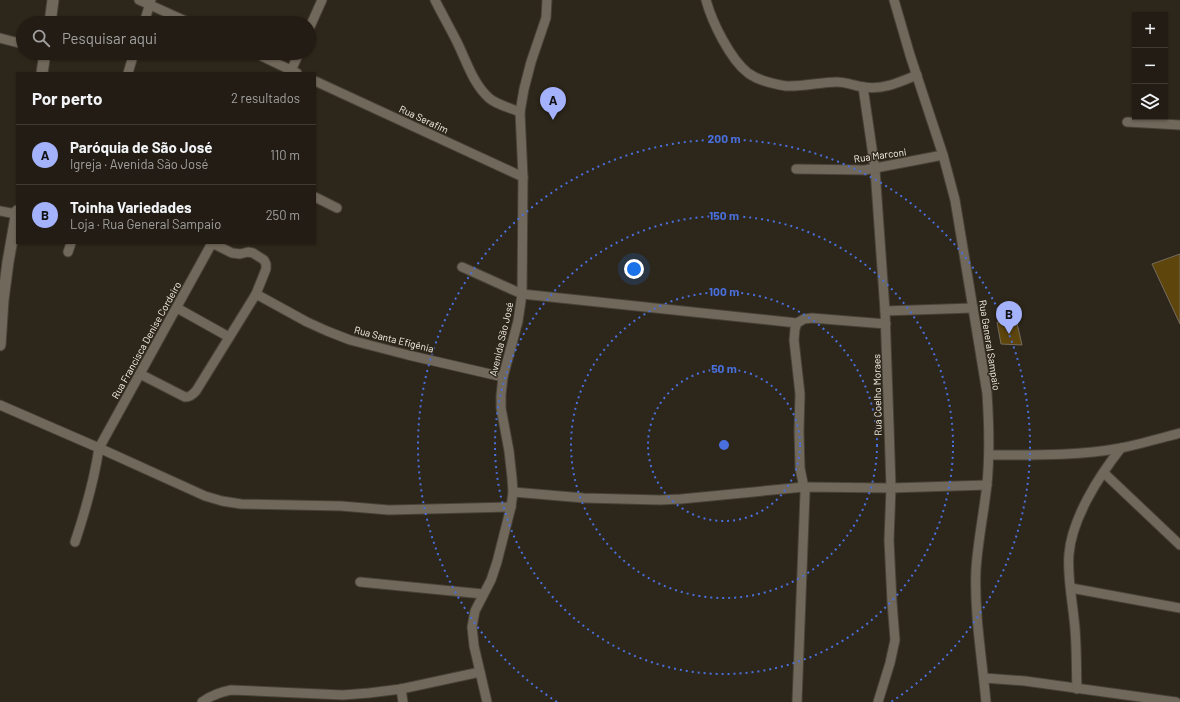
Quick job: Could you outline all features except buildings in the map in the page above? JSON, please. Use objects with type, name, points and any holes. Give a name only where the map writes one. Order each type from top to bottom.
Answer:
[{"type":"street","points":[[51,16],[53,0]]},
{"type":"street","points":[[139,0],[150,2],[177,16]]},
{"type":"street","points":[[315,16],[322,0]]},
{"type":"street","points":[[435,0],[476,83],[482,92],[491,100],[520,112]]},
{"type":"street","name":"Avenida São José","points":[[487,702],[474,646],[472,627],[475,611],[491,580],[497,562],[511,507],[513,492],[509,451],[501,408],[503,377],[518,321],[522,294],[523,177],[520,112],[531,62],[546,18],[547,0]]},
{"type":"street","points":[[706,0],[712,18],[725,44],[737,62],[748,73],[763,81],[787,86],[838,82],[877,88],[917,75]]},
{"type":"street","name":"Rua General Sampaio","points":[[894,0],[943,154],[955,200],[987,393],[989,455],[987,485],[976,568],[977,606],[986,702]]},
{"type":"street","points":[[146,16],[150,2]]},
{"type":"street","points":[[0,38],[16,42]]},
{"type":"street","points":[[42,72],[44,60]]},
{"type":"street","points":[[128,72],[132,60]]},
{"type":"street","points":[[269,60],[293,72],[297,60]]},
{"type":"street","name":"Rua Serafim","points":[[316,82],[523,177]]},
{"type":"street","name":"Rua Coelho Moraes","points":[[863,87],[875,169],[886,324],[891,488],[889,540],[895,640],[890,663],[878,702]]},
{"type":"street","points":[[1127,122],[1180,125]]},
{"type":"street","name":"Rua Marconi","points":[[796,169],[849,171],[875,169],[943,154]]},
{"type":"street","points":[[316,198],[337,208]]},
{"type":"street","points":[[0,211],[16,212]]},
{"type":"street","points":[[0,345],[3,300],[16,218]]},
{"type":"street","name":"Rua Francisca Denise Cordeiro","points":[[99,448],[211,244]]},
{"type":"street","points":[[140,374],[185,397],[189,397],[196,391],[256,294],[266,269],[264,260],[253,253],[232,253],[214,244]]},
{"type":"street","points":[[462,267],[522,294],[797,323],[804,319],[812,318],[886,324]]},
{"type":"street","name":"Rua Santa Efigênia","points":[[256,294],[284,310],[327,331],[350,340],[503,377]]},
{"type":"street","points":[[176,308],[229,338]]},
{"type":"street","points":[[885,311],[973,308]]},
{"type":"street","points":[[797,323],[794,340],[800,394],[800,468],[804,487],[797,702]]},
{"type":"street","points":[[0,405],[205,496],[222,501],[268,505],[341,506],[406,510],[511,507]]},
{"type":"street","points":[[989,455],[1050,455],[1087,452],[1121,448],[1180,433]]},
{"type":"street","points":[[75,542],[90,496],[95,476],[99,448]]},
{"type":"street","points":[[1077,689],[1076,636],[1069,574],[1069,554],[1075,527],[1086,503],[1121,448]]},
{"type":"street","points":[[1104,473],[1180,545]]},
{"type":"street","points":[[513,492],[597,498],[660,500],[804,487],[891,488],[987,485]]},
{"type":"street","points":[[360,582],[483,594]]},
{"type":"street","points":[[1071,588],[1180,608]]},
{"type":"street","points":[[202,702],[221,691],[232,690],[343,695],[369,693],[401,689],[480,672]]},
{"type":"street","points":[[984,678],[1024,681],[1176,702]]},
{"type":"street","points":[[401,689],[402,702]]},
{"type":"place","name":"Paróquia de São José","points":[[553,120]]},
{"type":"place","name":"Toinha Variedades","points":[[1009,334]]}]
